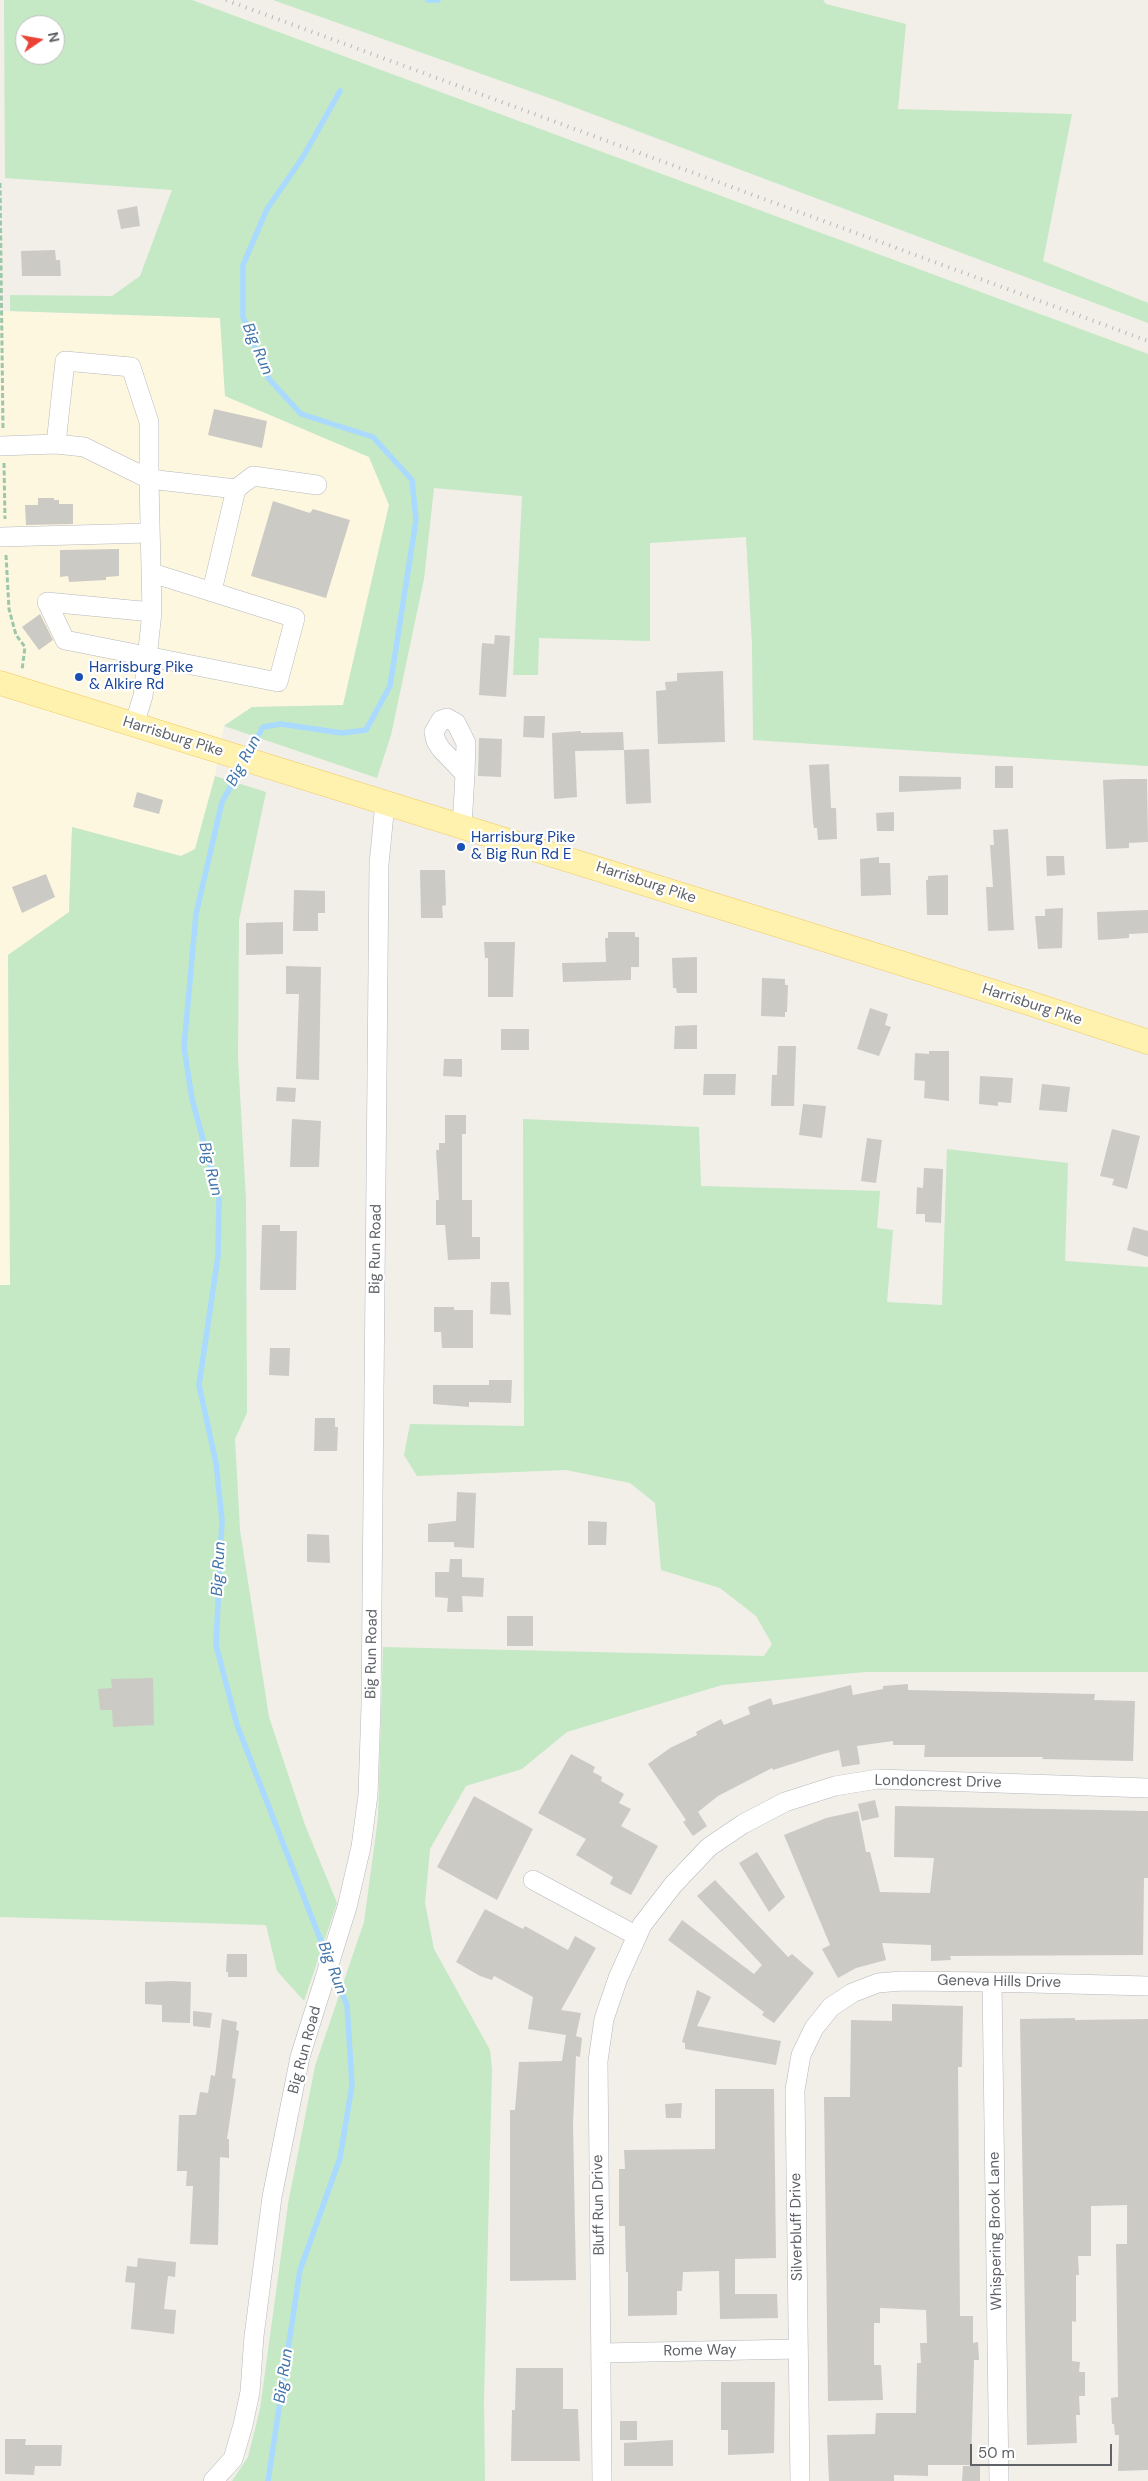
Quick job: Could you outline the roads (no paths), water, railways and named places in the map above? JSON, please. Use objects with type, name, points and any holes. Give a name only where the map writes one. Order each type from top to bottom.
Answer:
[{"type":"main road","name":"Harrisburg Pike","points":[[0,683],[1020,1000],[1148,1042]]},
{"type":"street","points":[[56,444],[65,361],[131,367],[149,422],[149,533],[152,573],[152,612],[148,657],[143,696],[134,725]]},
{"type":"street","points":[[0,446],[56,444],[84,447],[149,480],[236,489]]},
{"type":"street","points":[[212,591],[236,489],[253,476],[317,486]]},
{"type":"street","points":[[0,537],[149,533]]},
{"type":"street","points":[[152,573],[295,618],[278,682],[65,640],[47,602],[152,612]]},
{"type":"street","points":[[462,827],[465,774]]},
{"type":"street","name":"Big Run Road","points":[[213,2481],[233,2459],[243,2425],[250,2392],[254,2336],[272,2197],[300,2056],[347,1908],[361,1847],[368,1795],[371,1706],[379,864],[385,803]]},
{"type":"street","name":"Londoncrest Drive","points":[[637,1936],[642,1925],[672,1885],[709,1847],[743,1824],[785,1802],[835,1786],[878,1779],[1148,1788]]},
{"type":"street","points":[[532,1880],[637,1936]]},
{"type":"street","name":"Bluff Run Drive","points":[[602,2481],[598,2060],[604,2019],[618,1978],[637,1936]]},
{"type":"street","name":"Geneva Hills Drive","points":[[852,1993],[878,1983],[886,1982],[992,1982],[1148,1986]]},
{"type":"street","name":"Whispering Brook Lane","points":[[992,1982],[999,2481]]},
{"type":"street","name":"Silverbluff Drive","points":[[800,2481],[795,2090],[801,2055],[814,2028],[831,2008],[852,1993]]},
{"type":"street","name":"Rome Way","points":[[602,2353],[798,2349]]},
{"type":"waterway","name":"Big Run","points":[[428,0],[438,0]]},
{"type":"waterway","name":"Big Run","points":[[248,754],[263,727],[281,724],[342,733],[366,730],[390,686],[416,520],[412,480],[373,437],[301,414],[269,379],[243,317],[243,265],[267,209],[303,157],[340,91]]},
{"type":"waterway","name":"Big Run","points":[[243,764],[222,802],[196,914],[184,1047],[192,1099],[219,1198],[218,1256],[199,1385],[216,1463],[222,1520],[216,1645],[237,1725],[326,1954]]},
{"type":"waterway","name":"Big Run","points":[[268,2481],[300,2270],[340,2158],[352,2085],[347,2005],[332,1969]]},
{"type":"railway","points":[[226,0],[1148,341]]},
{"type":"place","name":"Harrisburg Pike & Alkire Rd","points":[[79,677]]},
{"type":"place","name":"Harrisburg Pike & Big Run Rd E","points":[[461,847]]}]
